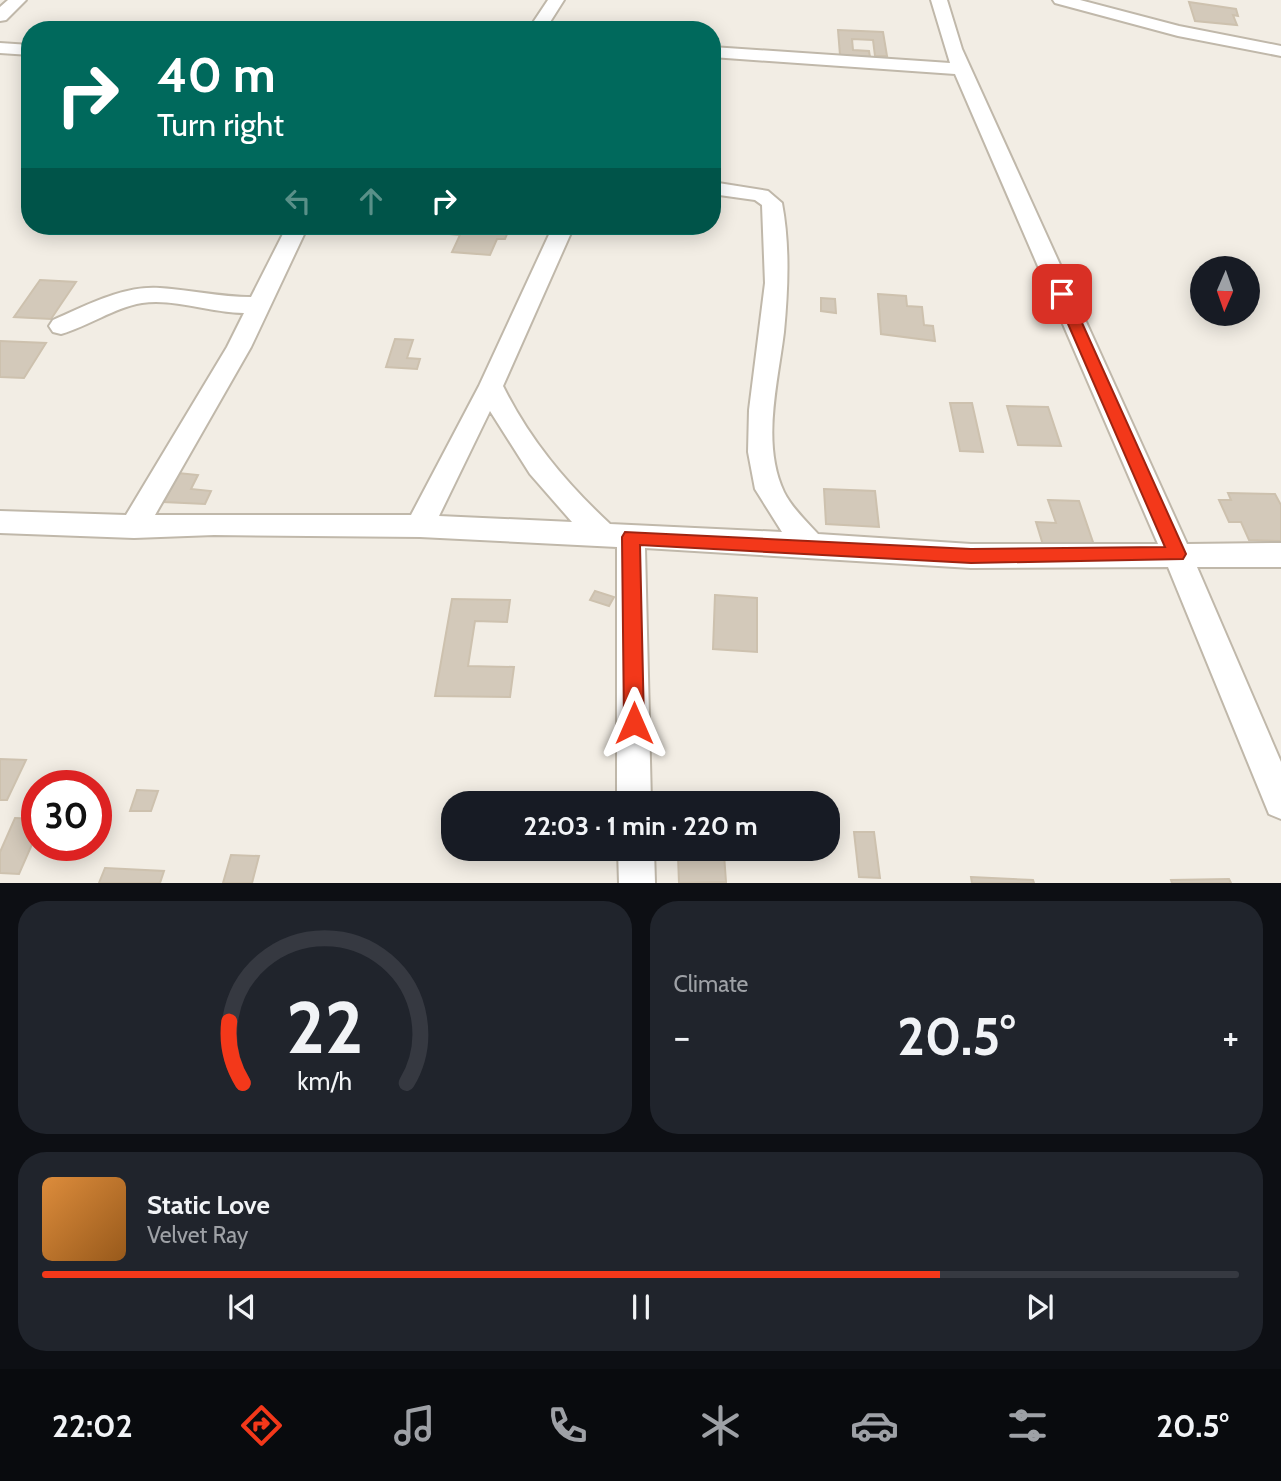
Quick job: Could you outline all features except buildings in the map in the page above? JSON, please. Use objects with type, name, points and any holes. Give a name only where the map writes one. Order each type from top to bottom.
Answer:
[{"type":"street","points":[[0,16],[18,0]]},
{"type":"street","points":[[542,21],[556,0]]},
{"type":"street","points":[[939,0],[962,69],[1177,554],[1281,802]]},
{"type":"street","points":[[1061,0],[1178,31],[1281,51]]},
{"type":"street","points":[[0,48],[21,49]]},
{"type":"street","points":[[721,53],[796,60],[962,69]]},
{"type":"street","points":[[721,189],[761,195],[772,203],[773,308],[762,389],[763,461],[768,488],[774,499],[810,545]]},
{"type":"street","points":[[134,527],[239,347],[293,235]]},
{"type":"street","points":[[419,526],[491,386],[560,235]]},
{"type":"street","points":[[61,326],[98,309],[141,296],[181,298],[218,305],[259,305]]},
{"type":"street","points":[[491,386],[506,419],[543,475],[617,536],[633,791]]},
{"type":"street","points":[[0,522],[134,527],[214,524],[419,526],[810,545],[971,556],[1281,555]]},
{"type":"street","points":[[636,861],[637,883]]},
{"type":"route","points":[[634,723],[634,590],[631,537],[971,556],[1177,554],[1062,294]]}]
